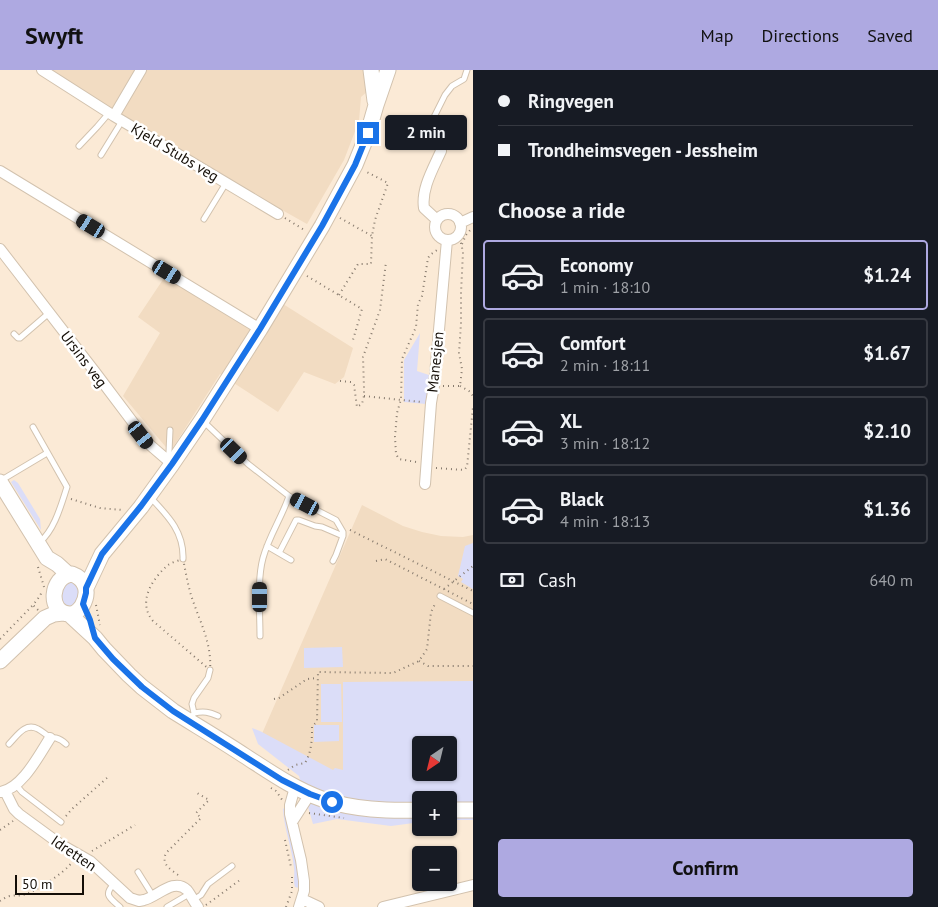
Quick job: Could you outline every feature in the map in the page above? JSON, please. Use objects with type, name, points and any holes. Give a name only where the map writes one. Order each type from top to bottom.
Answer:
[{"type":"main road","points":[[371,70],[376,104]]},
{"type":"main road","points":[[86,588],[102,554],[148,496],[169,462],[202,420],[322,226],[355,165],[368,133],[388,70]]},
{"type":"main road","points":[[1,485],[38,544],[43,562],[49,570],[56,605],[59,610],[98,633]]},
{"type":"main road","points":[[0,650],[39,611],[62,577],[102,554]]},
{"type":"main road","points":[[43,562],[57,564],[70,574],[81,579],[90,602],[90,620],[113,659],[159,701],[192,717],[295,780],[310,794],[341,804],[363,808],[412,810]]},
{"type":"main road","points":[[0,661],[46,618],[54,614],[73,614],[90,602]]},
{"type":"main road","points":[[457,810],[473,810]]},
{"type":"street","name":"Kjeld Stubs veg","points":[[42,70],[278,214]]},
{"type":"street","points":[[115,116],[141,70]]},
{"type":"street","points":[[437,220],[424,208],[423,201],[426,187],[441,151]]},
{"type":"street","points":[[0,171],[260,329]]},
{"type":"street","points":[[450,214],[458,219],[460,223],[459,234],[447,243],[436,231],[437,220],[443,215],[450,214]]},
{"type":"street","points":[[460,223],[473,217]]},
{"type":"street","name":"Manesjen","points":[[425,484],[447,243]]},
{"type":"street","name":"Ursins veg","points":[[0,249],[150,445],[169,462]]},
{"type":"street","name":"Idretten","points":[[50,738],[16,785],[2,792],[14,809],[60,844],[90,861],[127,896],[135,900],[144,900],[173,886],[182,887],[193,900]]},
{"type":"street","points":[[295,780],[290,814],[304,880],[300,903],[319,907]]},
{"type":"street","points":[[292,822],[310,794]]},
{"type":"street","points":[[383,907],[417,903],[473,885]]},
{"type":"lane","points":[[432,121],[445,95],[452,86],[464,79],[467,70]]},
{"type":"lane","points":[[79,146],[96,127],[115,116]]},
{"type":"lane","points":[[101,155],[115,116]]},
{"type":"lane","points":[[204,218],[226,183]]},
{"type":"lane","points":[[14,334],[20,338],[49,313]]},
{"type":"lane","points":[[202,420],[248,464],[289,496],[336,520],[343,532],[343,536],[336,556],[332,561]]},
{"type":"lane","points":[[33,427],[67,487],[59,512],[51,528],[44,539],[38,544]]},
{"type":"lane","points":[[169,462],[170,430]]},
{"type":"lane","points":[[1,485],[47,453]]},
{"type":"lane","points":[[148,496],[172,522],[181,538],[183,559]]},
{"type":"lane","points":[[260,636],[261,566],[267,546],[289,496]]},
{"type":"lane","points":[[279,553],[294,523],[299,520],[343,536]]},
{"type":"lane","points":[[267,546],[291,560]]},
{"type":"lane","points":[[440,596],[473,613]]},
{"type":"lane","points":[[210,670],[208,678],[194,698],[192,717],[203,711],[218,716]]},
{"type":"lane","points":[[9,744],[23,730],[32,727],[40,730],[50,738],[56,738],[66,744]]},
{"type":"lane","points":[[16,785],[22,792],[61,822]]},
{"type":"lane","points":[[167,907],[193,900],[200,895],[208,884],[232,866]]},
{"type":"lane","points":[[138,872],[153,896]]},
{"type":"lane","points":[[114,884],[108,894],[120,907]]},
{"type":"path","points":[[339,295],[358,264],[371,264],[372,236],[375,220],[388,183],[364,170]]},
{"type":"path","points":[[278,214],[308,232]]},
{"type":"path","points":[[340,218],[372,236]]},
{"type":"path","points":[[460,386],[462,369],[459,353],[462,323],[462,245],[466,235],[473,227]]},
{"type":"path","points":[[459,234],[459,240],[462,245]]},
{"type":"path","points":[[447,243],[428,258],[422,296],[418,304],[416,327],[402,359],[401,399],[397,413],[395,446],[398,459],[426,465],[466,469],[468,467],[473,407]]},
{"type":"path","points":[[340,381],[351,382],[354,385],[357,407],[362,404],[364,396],[363,357],[380,310],[386,262]]},
{"type":"path","points":[[307,276],[362,309],[353,340]]},
{"type":"path","points":[[434,386],[460,386],[469,391],[473,396]]},
{"type":"path","points":[[364,396],[431,403]]},
{"type":"path","points":[[64,497],[100,508],[122,510]]},
{"type":"path","points":[[350,530],[473,590]]},
{"type":"path","points":[[183,559],[192,600],[210,652],[210,670],[153,621],[147,613],[146,598],[154,582],[169,564],[183,559]]},
{"type":"path","points":[[376,561],[385,559],[473,604]]},
{"type":"path","points":[[0,639],[34,605],[40,596],[44,587],[41,573],[43,562]]},
{"type":"path","points":[[444,589],[473,566]]},
{"type":"path","points":[[295,780],[288,769],[305,763],[310,756],[312,726],[317,722],[318,672],[392,673],[419,661],[427,650],[431,612],[440,596]]},
{"type":"path","points":[[90,602],[98,616],[98,633]]},
{"type":"path","points":[[34,605],[37,609]]},
{"type":"path","points":[[94,618],[98,616]]},
{"type":"path","points":[[419,661],[428,666],[473,666]]},
{"type":"path","points":[[274,699],[279,698],[307,679],[318,678]]},
{"type":"path","points":[[61,822],[72,809],[108,777]]},
{"type":"path","points":[[180,877],[168,868],[164,863],[164,858],[201,818],[196,813],[209,800],[197,793]]},
{"type":"path","points":[[281,806],[282,800]]},
{"type":"path","points":[[0,830],[16,819],[19,814]]},
{"type":"path","points":[[0,901],[11,896],[21,896],[38,887],[68,868],[80,856],[89,853],[135,825]]},
{"type":"path","points":[[284,834],[292,873],[292,891],[286,907]]},
{"type":"path","points":[[203,907],[240,880]]},
{"type":"shaded area","points":[[45,70],[392,70],[361,97],[359,121],[344,160],[307,224],[117,117]]},
{"type":"shaded area","points":[[166,275],[265,334],[283,304],[353,348],[344,377],[335,384],[304,372],[278,412],[220,374],[170,452],[123,396],[160,333],[138,317]]},
{"type":"shaded area","points":[[420,333],[417,371],[429,375],[426,404],[404,402],[404,360]]},
{"type":"shaded area","points":[[14,480],[18,483],[40,519],[41,530],[11,482]]},
{"type":"shaded area","points":[[362,505],[403,526],[422,532],[441,536],[463,537],[473,535],[473,780],[458,780],[458,736],[412,736],[412,780],[349,780],[261,736]]},
{"type":"shaded area","points":[[473,543],[473,589],[461,582],[463,579],[458,576],[465,546]]},
{"type":"shaded area","points":[[66,582],[74,582],[78,591],[77,600],[72,606],[66,606],[61,597]]},
{"type":"shaded area","points":[[342,647],[343,667],[304,668],[304,648]]},
{"type":"shaded area","points":[[473,681],[473,820],[457,820],[457,791],[412,791],[412,823],[391,826],[337,819],[313,824],[299,776],[258,744],[252,728],[333,770],[335,768],[343,770],[343,682]]},
{"type":"shaded area","points":[[321,684],[341,684],[342,722],[321,722]]},
{"type":"shaded area","points":[[314,725],[339,725],[339,741],[314,742]]},
{"type":"shaded area","points":[[286,806],[289,831],[297,865],[299,888],[294,885],[293,861],[283,809]]},
{"type":"route","points":[[332,802],[302,791],[282,780],[159,701],[129,675],[95,638],[83,604],[86,588],[102,554],[172,464],[260,329],[322,226],[355,165],[368,133]]}]
